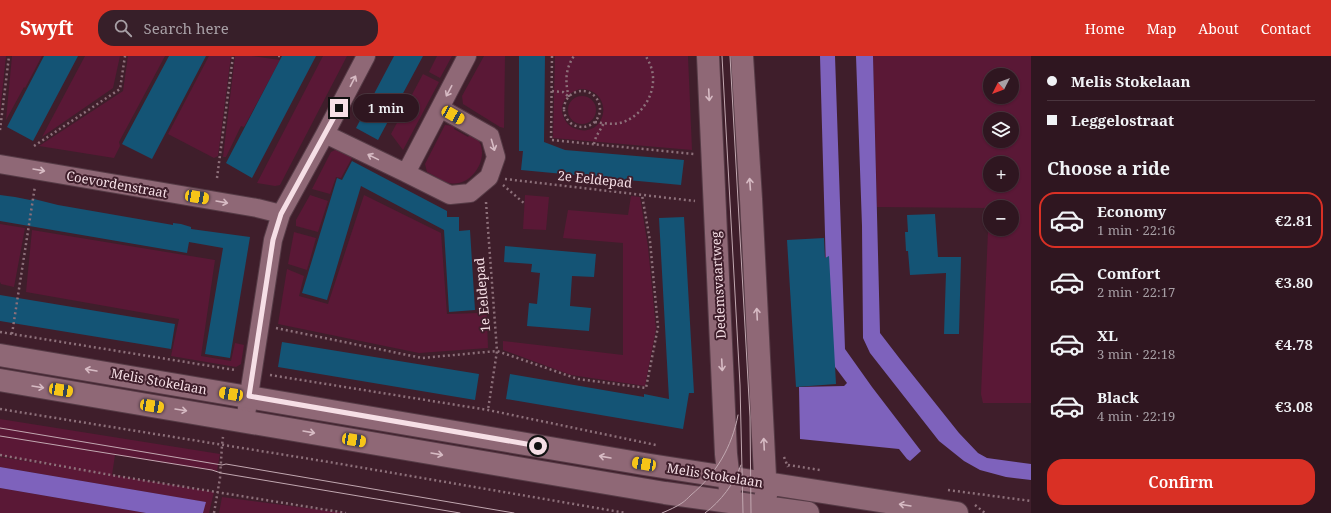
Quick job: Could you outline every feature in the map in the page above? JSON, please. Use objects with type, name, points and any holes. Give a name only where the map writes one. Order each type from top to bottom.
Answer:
[{"type":"street","points":[[236,420],[243,371],[260,324],[273,240],[281,214],[326,134],[366,56]]},
{"type":"street","points":[[406,173],[467,56]]},
{"type":"street","name":"Dedemsvaartweg","points":[[708,56],[726,454],[731,508]]},
{"type":"street","points":[[742,56],[751,199],[766,510]]},
{"type":"street","points":[[326,134],[450,195],[470,193],[489,181],[496,157],[490,136],[440,108]]},
{"type":"street","name":"Coevordenstraat","points":[[0,164],[257,208],[281,214]]},
{"type":"street","name":"Melis Stokelaan","points":[[0,355],[644,464],[957,513]]},
{"type":"street","name":"Melis Stokelaan","points":[[0,380],[665,493],[731,508],[808,513]]},
{"type":"path","points":[[0,130],[9,56]]},
{"type":"path","points":[[34,146],[120,89],[125,56]]},
{"type":"path","points":[[216,178],[233,56]]},
{"type":"path","points":[[552,56],[552,140],[697,154]]},
{"type":"path","points":[[569,98],[566,74],[570,61],[574,56]]},
{"type":"path","points":[[595,122],[620,123],[632,117],[643,108],[650,96],[653,82],[651,67],[646,56]]},
{"type":"path","points":[[552,91],[563,92],[569,98]]},
{"type":"path","points":[[583,91],[594,96],[600,106],[600,112],[595,122],[584,127],[573,125],[568,121],[564,110],[565,104],[569,98],[577,92],[583,91]]},
{"type":"path","points":[[594,144],[596,137],[604,123]]},
{"type":"path","points":[[489,181],[502,185],[525,204]]},
{"type":"path","name":"2e Eeldepad","points":[[489,181],[699,201]]},
{"type":"path","name":"1e Eeldepad","points":[[488,410],[497,351],[485,204],[489,181]]},
{"type":"path","points":[[12,334],[35,183]]},
{"type":"path","points":[[260,324],[422,358],[497,351],[578,379],[646,388],[658,327],[650,241],[642,195]]},
{"type":"path","points":[[0,332],[488,410],[657,445]]},
{"type":"path","points":[[240,395],[243,371]]},
{"type":"path","points":[[0,409],[337,463],[626,513]]},
{"type":"path","points":[[214,513],[222,465],[222,445],[236,420]]},
{"type":"path","points":[[0,455],[218,493],[346,513]]},
{"type":"path","name":"Melis Stokelaan","points":[[764,460],[827,471]]},
{"type":"path","points":[[944,490],[1031,501]]},
{"type":"shaded area","points":[[0,56],[6,56],[0,112]]},
{"type":"shaded area","points":[[12,56],[42,56],[6,120]]},
{"type":"shaded area","points":[[85,56],[120,56],[113,88],[42,137]]},
{"type":"shaded area","points":[[128,56],[165,56],[119,142],[120,146],[114,158],[39,146],[123,91]]},
{"type":"shaded area","points":[[209,56],[231,56],[218,156],[214,158],[168,134]]},
{"type":"shaded area","points":[[235,56],[252,56],[280,60],[244,127],[241,126],[226,157],[223,157]]},
{"type":"shaded area","points":[[323,56],[347,56],[280,185],[275,186],[257,183]]},
{"type":"shaded area","points":[[437,56],[452,56],[440,78],[429,72]]},
{"type":"shaded area","points":[[484,56],[505,56],[504,128],[463,104],[462,96]]},
{"type":"shaded area","points":[[555,56],[688,56],[692,150],[553,138]],"holes":[[[580,89],[591,91],[598,96],[602,103],[603,111],[597,126],[589,130],[580,130],[569,126],[563,115],[562,110],[564,101],[567,97]]]},
{"type":"shaded area","points":[[820,56],[835,56],[845,349],[921,451],[910,461],[899,449],[800,439],[799,387],[844,386],[847,383],[832,363],[828,341]]},
{"type":"shaded area","points":[[856,56],[873,56],[880,333],[959,433],[978,453],[987,458],[1031,464],[1031,480],[1006,477],[980,470],[964,461],[939,441],[870,353],[863,338],[862,226]]},
{"type":"shaded area","points":[[873,56],[1031,56],[1031,403],[983,403],[981,394],[988,236],[1019,236],[1019,200],[983,200],[983,208],[877,207]]},
{"type":"shaded area","points":[[423,74],[439,82],[403,150],[391,134]]},
{"type":"shaded area","points":[[582,96],[592,100],[596,110],[592,120],[582,124],[572,120],[568,110],[572,100]]},
{"type":"shaded area","points":[[445,125],[455,126],[454,129],[468,137],[471,133],[478,140],[482,148],[482,157],[474,174],[466,180],[458,183],[446,182],[427,172],[425,164]]},
{"type":"shaded area","points":[[339,150],[353,156],[341,178],[336,177],[330,194],[312,189],[331,152]]},
{"type":"shaded area","points":[[310,195],[328,201],[318,232],[296,226],[296,220]]},
{"type":"shaded area","points":[[364,195],[441,233],[447,314],[479,313],[478,295],[486,294],[488,348],[419,353],[278,324],[287,269],[304,276],[299,296],[328,304]]},
{"type":"shaded area","points":[[525,195],[549,197],[546,230],[523,229]]},
{"type":"shaded area","points":[[631,196],[640,197],[648,247],[656,329],[645,386],[571,375],[503,350],[503,341],[623,355],[623,243],[563,238],[568,210],[628,215]]},
{"type":"shaded area","points":[[0,224],[25,228],[14,287],[1,284],[0,282]]},
{"type":"shaded area","points":[[32,230],[215,260],[201,356],[231,361],[235,343],[244,345],[241,364],[236,367],[171,356],[179,319],[26,292]]},
{"type":"shaded area","points":[[294,232],[316,238],[307,270],[288,264]]},
{"type":"shaded area","points":[[0,419],[220,454],[217,471],[115,455],[112,475],[214,492],[209,513],[203,513],[205,502],[0,467],[0,457],[66,467],[0,456]]},
{"type":"shaded area","points":[[0,467],[206,502],[203,513],[146,513],[0,488]]},
{"type":"shaded area","points":[[0,488],[146,513],[0,513]]},
{"type":"shaded area","points":[[222,497],[345,513],[219,513]]},
{"type":"building","points":[[44,56],[78,56],[33,141],[7,127]]},
{"type":"building","points":[[169,56],[206,56],[152,159],[122,144]]},
{"type":"building","points":[[282,56],[316,56],[252,178],[226,163]]},
{"type":"building","points":[[394,56],[423,56],[378,140],[356,128]]},
{"type":"building","points":[[519,56],[545,56],[544,142],[565,150],[684,160],[681,185],[521,170],[523,151],[519,151]]},
{"type":"building","points":[[352,161],[447,211],[447,217],[459,217],[459,231],[470,230],[475,310],[449,312],[444,230],[361,186],[327,300],[302,293],[337,178],[342,180]]},
{"type":"building","points":[[0,195],[30,200],[34,199],[58,205],[173,225],[173,223],[181,224],[191,227],[191,229],[250,237],[230,358],[205,354],[223,248],[189,242],[187,253],[0,221]]},
{"type":"building","points":[[935,214],[938,257],[961,257],[959,334],[944,334],[946,273],[910,275],[908,251],[906,251],[905,232],[908,232],[907,215]]},
{"type":"building","points":[[684,217],[694,393],[689,393],[683,429],[506,399],[510,374],[644,397],[644,394],[669,399],[659,218]]},
{"type":"building","points":[[824,238],[825,258],[829,256],[836,384],[796,387],[787,240]]},
{"type":"building","points":[[505,246],[596,254],[594,277],[572,276],[570,306],[591,308],[589,331],[527,326],[529,303],[537,304],[540,273],[531,272],[532,264],[504,262]]},
{"type":"building","points":[[0,295],[175,324],[171,349],[0,321]]},
{"type":"building","points":[[282,342],[479,374],[475,400],[278,367]]},
{"type":"tram line","points":[[722,56],[740,385],[743,513]]},
{"type":"tram line","points":[[730,56],[750,417],[751,513]]},
{"type":"tram line","points":[[662,513],[684,501],[700,487],[715,469],[722,459],[732,438],[738,415]]},
{"type":"tram line","points":[[0,428],[222,465],[226,464],[514,513]]},
{"type":"tram line","points":[[0,436],[212,470],[221,473],[460,513]]},
{"type":"tram line","points":[[705,513],[726,492],[735,479],[741,465]]},
{"type":"route","points":[[339,108],[281,214],[273,240],[249,396],[538,446]]}]
